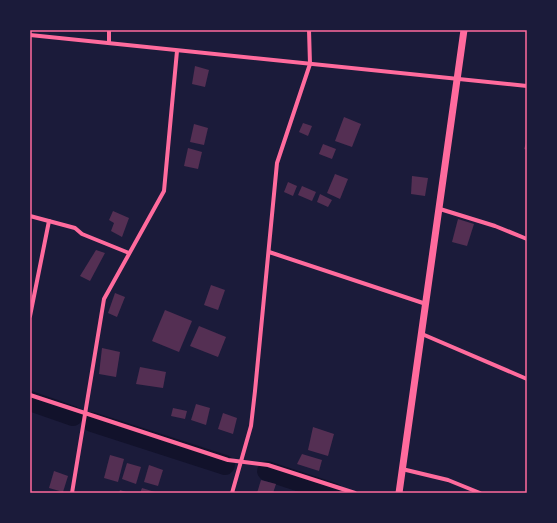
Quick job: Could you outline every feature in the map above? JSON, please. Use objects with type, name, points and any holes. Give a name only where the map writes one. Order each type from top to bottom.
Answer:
[{"type":"street","points":[[109,30],[109,42]]},
{"type":"street","points":[[232,493],[251,426],[256,391],[277,163],[310,64],[310,30]]},
{"type":"street","points":[[399,493],[464,30]]},
{"type":"street","points":[[30,35],[527,86]]},
{"type":"street","points":[[72,493],[104,299],[164,191],[176,51]]},
{"type":"street","points":[[440,209],[495,226],[527,239]]},
{"type":"street","points":[[30,216],[75,228],[82,234],[129,253]]},
{"type":"street","points":[[30,316],[49,221]]},
{"type":"street","points":[[269,252],[426,304]]},
{"type":"street","points":[[422,334],[527,379]]},
{"type":"street","points":[[30,395],[228,460],[268,465],[356,493]]},
{"type":"street","points":[[402,469],[448,480],[480,493]]},
{"type":"building","points":[[195,66],[209,70],[205,87],[192,84]]},
{"type":"building","points":[[344,117],[361,124],[352,147],[335,141]]},
{"type":"building","points":[[303,123],[312,126],[308,136],[299,132]]},
{"type":"building","points":[[194,124],[208,128],[204,145],[190,142]]},
{"type":"building","points":[[527,140],[527,150],[524,149]]},
{"type":"building","points":[[323,144],[336,149],[332,159],[319,154]]},
{"type":"building","points":[[188,148],[202,152],[198,169],[184,166]]},
{"type":"building","points":[[335,174],[348,179],[340,199],[327,193]]},
{"type":"building","points":[[412,176],[428,178],[425,196],[411,194]]},
{"type":"building","points":[[288,182],[297,186],[293,196],[284,192]]},
{"type":"building","points":[[302,186],[316,192],[312,201],[298,195]]},
{"type":"building","points":[[320,194],[332,200],[328,207],[317,202]]},
{"type":"building","points":[[113,211],[129,218],[122,237],[111,231],[114,223],[109,220]]},
{"type":"building","points":[[458,219],[474,224],[467,246],[452,242]]},
{"type":"building","points":[[96,250],[105,253],[90,281],[80,276]]},
{"type":"building","points":[[211,285],[225,290],[218,310],[204,305]]},
{"type":"building","points":[[115,293],[125,297],[117,317],[108,313]]},
{"type":"building","points":[[165,310],[192,321],[179,352],[152,341]]},
{"type":"building","points":[[199,326],[226,337],[218,357],[190,346]]},
{"type":"building","points":[[102,348],[120,352],[116,377],[99,374]]},
{"type":"building","points":[[140,367],[166,372],[163,388],[136,384]]},
{"type":"building","points":[[196,404],[210,408],[206,425],[191,420]]},
{"type":"building","points":[[173,408],[187,411],[185,419],[171,416]]},
{"type":"building","points":[[223,413],[237,418],[233,434],[218,429]]},
{"type":"building","points":[[313,427],[334,434],[328,456],[308,450]]},
{"type":"building","points":[[302,454],[322,460],[319,471],[297,464]]},
{"type":"building","points":[[110,455],[124,459],[118,482],[104,478]]},
{"type":"building","points":[[127,463],[141,467],[136,484],[122,479]]},
{"type":"building","points":[[149,465],[163,470],[158,486],[144,482]]},
{"type":"building","points":[[54,471],[68,476],[63,492],[49,488]]},
{"type":"building","points":[[261,480],[276,484],[273,493],[257,493]]},
{"type":"building","points":[[142,488],[158,493],[140,493]]},
{"type":"building","points":[[120,490],[129,493],[119,493]]},
{"type":"waterway","points":[[30,401],[73,416]]},
{"type":"waterway","points":[[92,422],[225,465]]},
{"type":"waterway","points":[[267,471],[334,493]]}]
